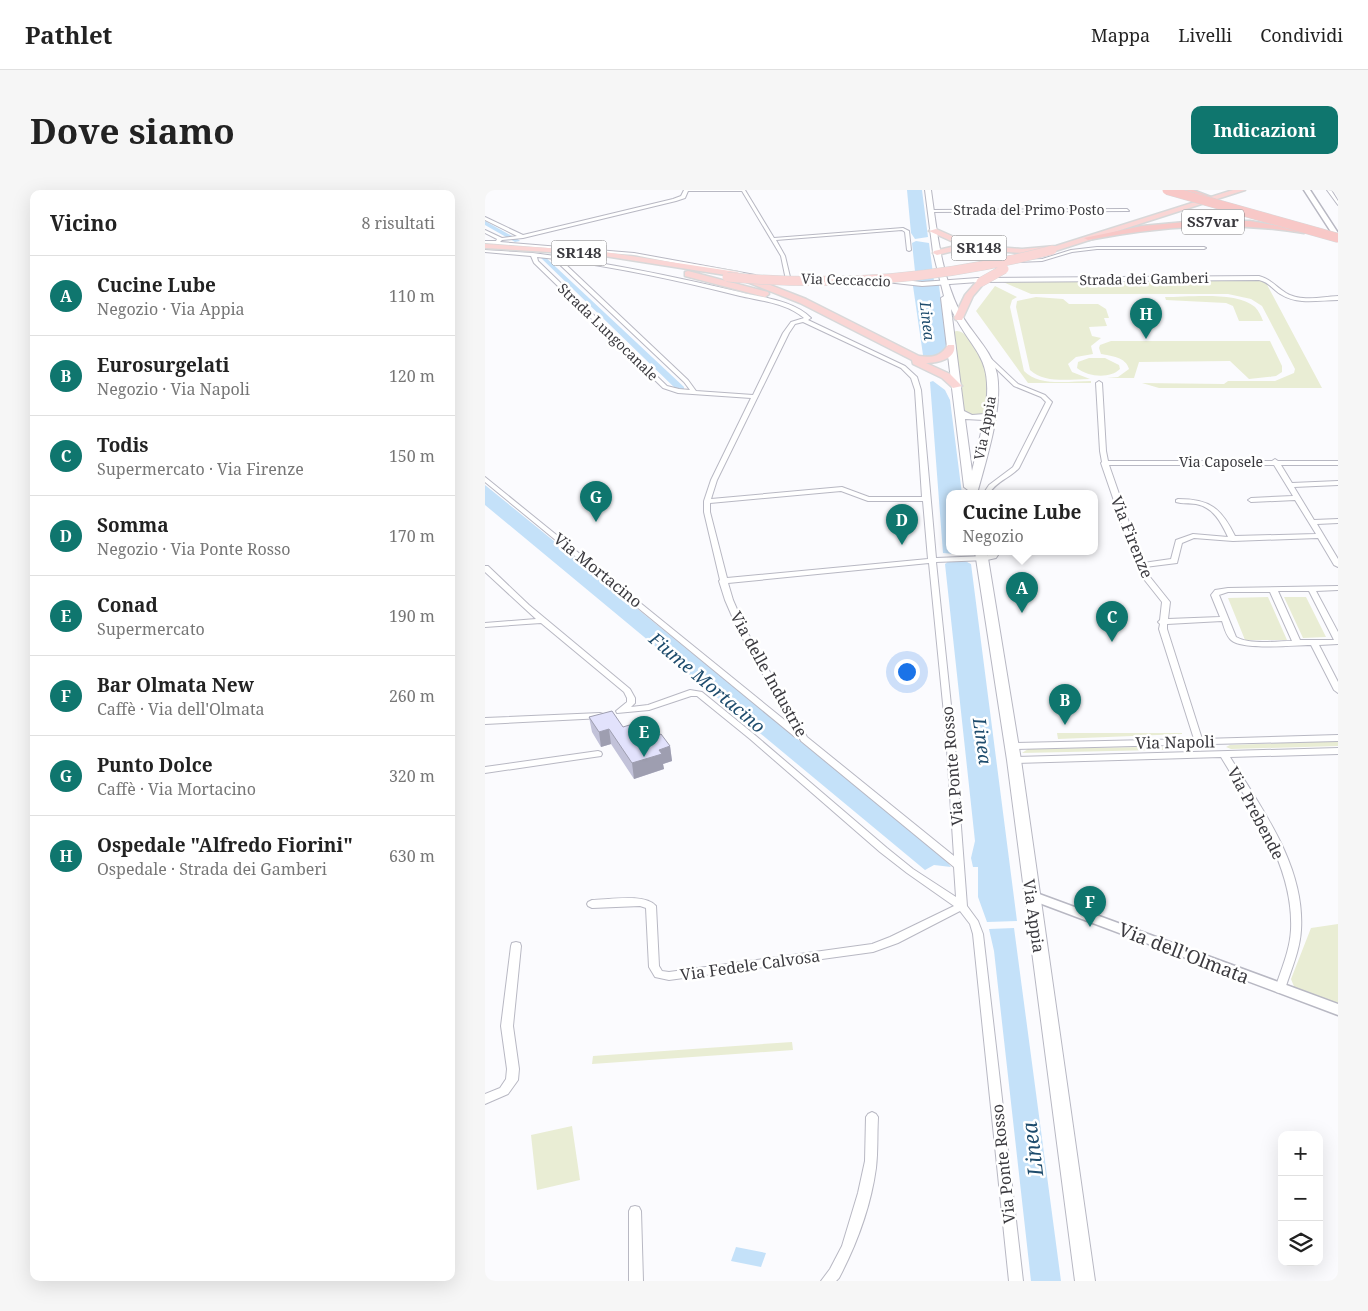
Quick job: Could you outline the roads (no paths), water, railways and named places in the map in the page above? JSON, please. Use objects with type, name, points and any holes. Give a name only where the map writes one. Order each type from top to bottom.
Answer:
[{"type":"highway","name":"SS7var","points":[[1167,190],[1338,237]]},
{"type":"highway","name":"SS7var","points":[[1181,190],[1338,237]]},
{"type":"highway","points":[[1186,190],[1212,199]]},
{"type":"highway","name":"SS7var","points":[[1088,238],[1152,226],[1211,222],[1276,226],[1338,237]]},
{"type":"main road","name":"Via Appia","points":[[928,190],[933,231],[941,271],[954,384],[970,490]]},
{"type":"main road","name":"SR148","points":[[959,318],[969,295],[981,282],[1002,270],[1052,250],[1241,190]]},
{"type":"main road","name":"SR148","points":[[933,231],[976,248]]},
{"type":"main road","name":"SR148","points":[[937,254],[958,247],[1022,251],[1051,247],[1088,238]]},
{"type":"main road","name":"SR148","points":[[485,246],[565,252],[727,277],[807,283],[893,281],[983,268],[1052,250]]},
{"type":"main road","points":[[516,248],[598,253],[729,272],[792,296],[925,363],[954,384]]},
{"type":"main road","points":[[640,263],[731,285],[794,304],[925,363],[941,358],[950,350]]},
{"type":"main road","name":"Via Appia","points":[[941,284],[959,318],[983,353],[992,374],[993,392],[972,490]]},
{"type":"main road","points":[[949,331],[957,329],[968,331]]},
{"type":"main road","points":[[960,413],[971,418],[988,417]]},
{"type":"main road","name":"Via Appia","points":[[980,556],[1013,753],[1085,1281]]},
{"type":"street","points":[[485,242],[523,237],[673,200],[683,197],[686,190],[743,190]]},
{"type":"street","name":"Via Ceccaccio","points":[[743,190],[784,259],[788,279],[876,279],[914,284],[941,284]]},
{"type":"street","points":[[1307,190],[1338,237]]},
{"type":"street","points":[[1329,190],[1338,204]]},
{"type":"street","name":"Strada del Primo Posto","points":[[931,211],[1127,210]]},
{"type":"street","points":[[485,218],[523,237],[532,244]]},
{"type":"street","points":[[773,239],[903,229],[907,231],[909,250]]},
{"type":"street","points":[[485,231],[498,241],[647,256],[769,279],[788,279]]},
{"type":"street","points":[[941,271],[996,262],[1042,260],[1089,249],[1205,248]]},
{"type":"street","name":"Via Ponte Rosso","points":[[485,251],[557,256],[685,280],[768,301],[796,310],[805,319],[897,364],[914,377],[918,393],[926,499],[934,560],[950,734],[962,904],[974,919],[978,934],[1016,1281]]},
{"type":"street","name":"Strada Lungocanale","points":[[533,254],[536,262],[663,386],[672,390],[755,397]]},
{"type":"street","points":[[557,256],[559,261],[583,285],[686,381],[694,392]]},
{"type":"street","name":"Strada dei Gamberi","points":[[941,284],[978,280],[1259,278],[1269,280],[1281,293],[1291,298],[1338,298]]},
{"type":"street","name":"Via delle Industrie","points":[[805,319],[794,322],[789,329],[714,480],[707,501],[707,516],[723,581],[739,624],[803,739],[960,868]]},
{"type":"street","points":[[983,353],[1016,386],[1043,396],[1049,402],[1016,468],[1008,476],[989,487],[988,490]]},
{"type":"street","points":[[992,374],[1007,375]]},
{"type":"street","name":"Via Firenze","points":[[1099,383],[1104,463],[1141,565],[1150,581],[1166,602],[1162,622],[1199,742]]},
{"type":"street","points":[[1275,461],[1338,565]]},
{"type":"street","name":"Via Caposele","points":[[1104,463],[1275,461],[1338,463]]},
{"type":"street","name":"Via Mortacino","points":[[485,479],[803,739]]},
{"type":"street","points":[[1289,485],[1338,483]]},
{"type":"street","points":[[707,501],[842,489],[865,499],[926,499]]},
{"type":"street","points":[[1251,500],[1297,498]]},
{"type":"street","points":[[1178,501],[1196,502],[1218,511],[1233,539]]},
{"type":"street","points":[[1311,522],[1338,521]]},
{"type":"street","points":[[1141,565],[1174,561],[1179,542],[1187,537],[1233,539],[1320,536]]},
{"type":"street","points":[[723,581],[934,560],[980,556],[991,557],[993,555]]},
{"type":"street","points":[[485,568],[627,691],[631,698],[631,703],[613,712]]},
{"type":"street","points":[[1311,588],[1338,640],[1314,643],[1252,644],[1239,642],[1231,636],[1215,597],[1218,592],[1273,589],[1311,588],[1338,588]]},
{"type":"street","points":[[1273,589],[1297,643]]},
{"type":"street","points":[[1162,622],[1225,619]]},
{"type":"street","points":[[485,625],[543,620]]},
{"type":"street","points":[[1314,643],[1338,690]]},
{"type":"street","points":[[485,721],[578,718],[649,707],[690,693],[699,694],[910,871],[962,904]]},
{"type":"street","name":"Via Napoli","points":[[1013,753],[1211,741],[1338,738]]},
{"type":"street","name":"Via Prebende","points":[[1211,741],[1277,847],[1291,888],[1296,914],[1295,936],[1280,989]]},
{"type":"street","name":"Via Napoli","points":[[1013,753],[1220,754],[1338,751]]},
{"type":"street","points":[[485,770],[598,754]]},
{"type":"street","name":"Via dell'Olmata","points":[[1031,896],[1338,1010]]},
{"type":"street","name":"Via Fedele Calvosa","points":[[592,904],[641,902],[651,906],[654,967],[659,974],[669,976],[873,948],[894,940],[962,904]]},
{"type":"street","points":[[485,1099],[504,1090],[512,1077],[507,1021],[516,946]]},
{"type":"street","points":[[828,1281],[836,1273],[843,1260],[866,1184],[871,1155],[872,1117]]},
{"type":"street","points":[[635,1211],[636,1281]]},
{"type":"water","points":[[907,190],[922,190],[928,237],[915,239],[911,233]]},
{"type":"water","points":[[916,241],[929,243],[934,281],[916,281],[912,243]]},
{"type":"water","name":"Linea","points":[[939,285],[947,349],[942,355],[929,357],[923,355],[913,286]]},
{"type":"water","points":[[933,381],[945,390],[950,400],[961,490],[946,490],[946,553],[943,553],[930,382]]},
{"type":"water","name":"Fiume Mortacino","points":[[485,485],[944,858],[951,867],[934,865],[925,870],[485,505]]},
{"type":"water","name":"Linea","points":[[949,561],[965,561],[971,564],[1017,921],[987,922],[978,897],[978,867],[973,867],[971,858],[975,841],[945,564]]},
{"type":"water","name":"Linea","points":[[1014,928],[1061,1281],[1031,1281],[994,951],[989,929]]},
{"type":"water","points":[[736,1247],[766,1253],[761,1267],[731,1261]]},
{"type":"waterway","points":[[485,223],[517,241]]},
{"type":"waterway","points":[[542,256],[681,389]]},
{"type":"place","name":"Ospedale \"Alfredo Fiorini\"","points":[[1146,339]]},
{"type":"place","name":"Punto Dolce","points":[[596,522]]},
{"type":"place","name":"Somma","points":[[902,545]]},
{"type":"place","name":"Cucine Lube","points":[[1022,613]]},
{"type":"place","name":"Todis","points":[[1112,642]]},
{"type":"place","name":"Eurosurgelati","points":[[1065,725]]},
{"type":"place","name":"Conad","points":[[644,757]]},
{"type":"place","name":"Bar Olmata New","points":[[1090,927]]}]
